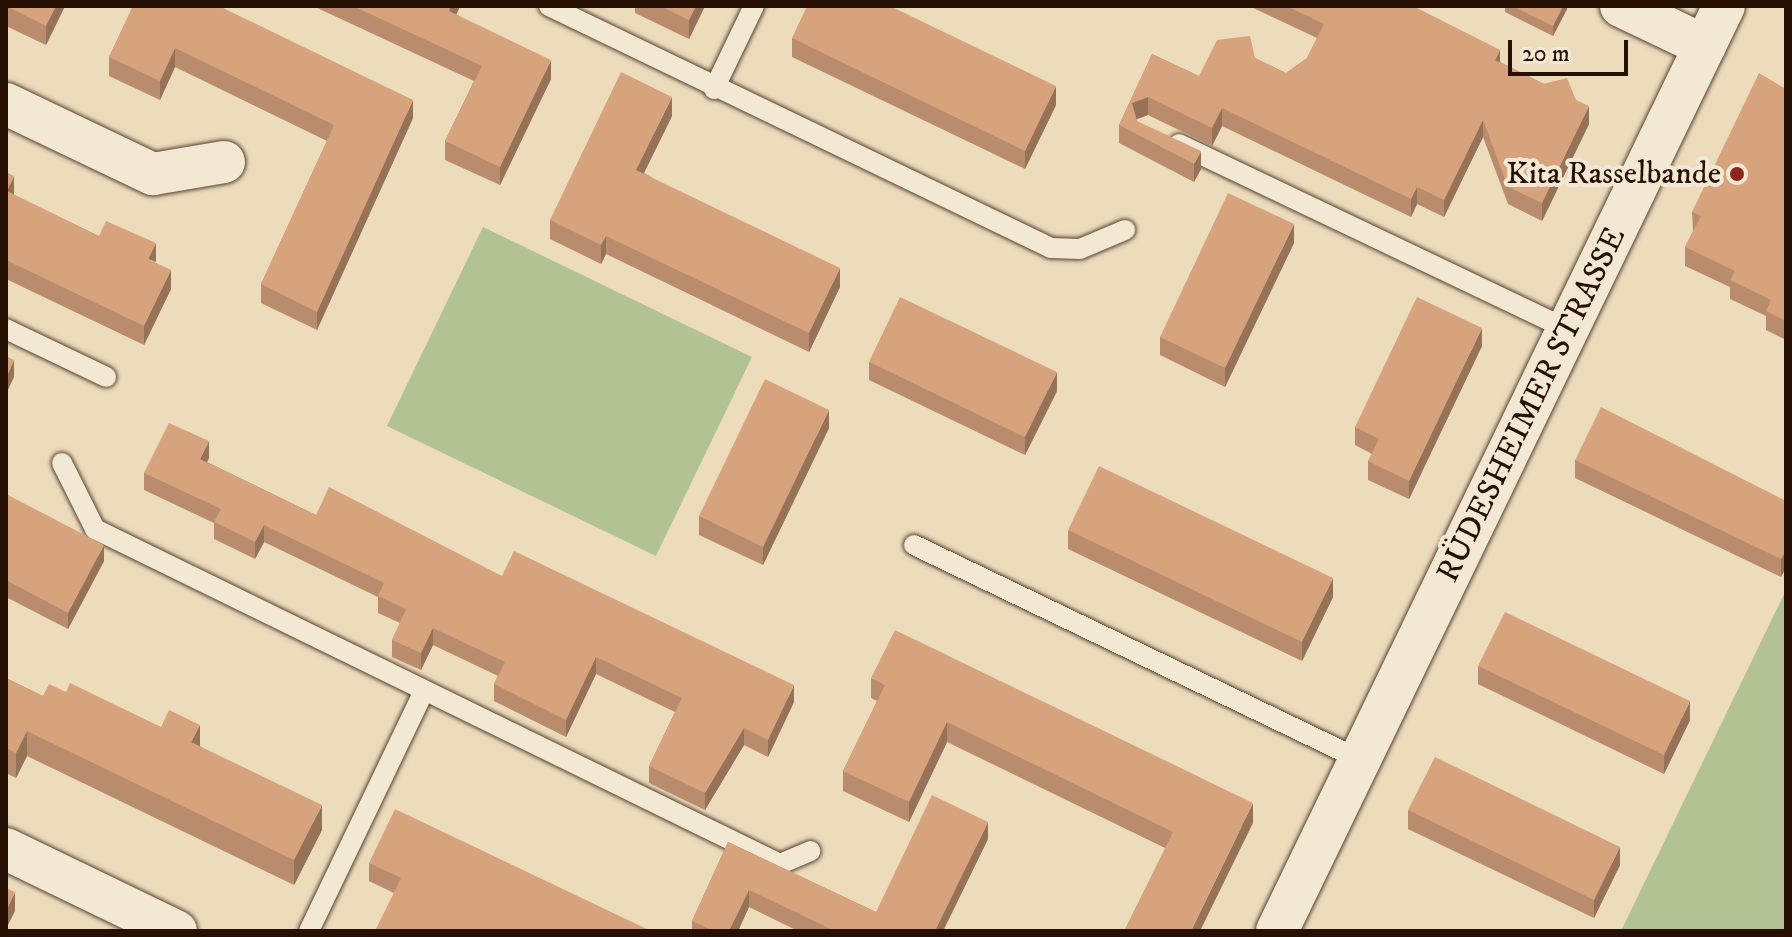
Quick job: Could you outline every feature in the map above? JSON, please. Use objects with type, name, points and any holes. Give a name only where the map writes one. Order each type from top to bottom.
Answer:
[{"type":"street","points":[[1621,6],[1705,46]]},
{"type":"street","name":"RÜDESHEIMER STRASSE","points":[[1277,931],[1724,6]]},
{"type":"street","points":[[6,104],[153,174],[224,162]]},
{"type":"street","points":[[6,849],[176,931]]},
{"type":"lane","points":[[549,6],[714,89],[1051,248],[1080,249],[1125,230]]},
{"type":"lane","points":[[714,89],[754,6]]},
{"type":"lane","points":[[1157,134],[1569,330]]},
{"type":"lane","points":[[6,329],[106,377]]},
{"type":"lane","points":[[62,463],[95,529],[423,693],[780,864],[810,851]]},
{"type":"lane","points":[[914,545],[1359,759]]},
{"type":"lane","points":[[309,931],[423,693]]},
{"type":"green space","points":[[483,227],[752,357],[656,556],[387,426]]},
{"type":"green space","points":[[1786,590],[1786,931],[1621,931]]},
{"type":"building","points":[[6,6],[56,6],[46,26]]},
{"type":"building","points":[[133,6],[219,6],[413,100],[317,312],[261,284],[334,125],[175,48],[160,81],[109,57]]},
{"type":"building","points":[[353,6],[451,6],[449,11],[551,60],[500,167],[445,141],[482,66]]},
{"type":"building","points":[[660,6],[696,6],[689,20]]},
{"type":"building","points":[[807,6],[890,6],[1056,86],[1025,151],[792,38]]},
{"type":"building","points":[[1286,6],[1413,6],[1500,50],[1495,60],[1543,84],[1567,78],[1576,100],[1589,106],[1542,203],[1508,187],[1483,120],[1444,200],[1417,187],[1411,199],[1222,108],[1212,128],[1148,97],[1132,103],[1137,121],[1201,151],[1194,164],[1119,125],[1152,54],[1199,76],[1217,40],[1250,36],[1255,58],[1286,73],[1307,58],[1324,24]]},
{"type":"building","points":[[1512,6],[1563,6],[1553,26]]},
{"type":"building","points":[[621,72],[672,97],[636,170],[840,268],[809,333],[606,236],[601,245],[550,220]]},
{"type":"building","points":[[1759,73],[1786,89],[1786,321],[1766,311],[1771,300],[1730,280],[1735,271],[1685,247],[1701,216],[1692,212]]},
{"type":"building","points":[[6,172],[14,176],[7,191],[99,236],[106,221],[156,243],[148,259],[171,270],[144,326],[6,260]]},
{"type":"building","points":[[1228,193],[1294,224],[1225,368],[1160,337]]},
{"type":"building","points":[[900,297],[1057,372],[1025,437],[869,362]]},
{"type":"building","points":[[1417,297],[1482,328],[1409,481],[1368,461],[1379,439],[1355,427]]},
{"type":"building","points":[[6,356],[14,360],[6,378]]},
{"type":"building","points":[[765,379],[829,410],[763,547],[699,516]]},
{"type":"building","points":[[1601,407],[1786,501],[1786,550],[1781,559],[1575,460]]},
{"type":"building","points":[[169,423],[209,441],[200,459],[316,515],[329,487],[502,576],[514,551],[794,685],[768,740],[744,728],[705,793],[649,766],[682,698],[596,657],[566,720],[494,684],[505,662],[433,628],[421,653],[392,640],[406,609],[378,596],[384,583],[264,525],[255,542],[214,522],[221,509],[144,473]]},
{"type":"building","points":[[1099,466],[1333,578],[1302,642],[1068,530]]},
{"type":"building","points":[[6,494],[104,545],[68,613],[6,580]]},
{"type":"building","points":[[1505,612],[1690,701],[1664,755],[1478,666]]},
{"type":"building","points":[[895,630],[1253,803],[1191,931],[1124,931],[1173,832],[947,722],[909,802],[843,771],[885,685],[871,678]]},
{"type":"building","points":[[6,678],[43,696],[49,684],[66,692],[70,683],[161,727],[169,710],[200,725],[191,742],[322,805],[294,860],[27,731],[16,753],[6,748]]},
{"type":"building","points":[[1435,757],[1620,847],[1594,900],[1408,810]]},
{"type":"building","points":[[932,795],[988,822],[935,931],[835,931],[749,890],[729,931],[713,931],[692,921],[728,842],[876,912]]},
{"type":"building","points":[[395,809],[651,931],[375,931],[401,878],[369,863]]},
{"type":"building","points":[[6,888],[15,892],[6,911]]},
{"type":"place","name":"Kita Rasselbande","points":[[1737,174]]}]
